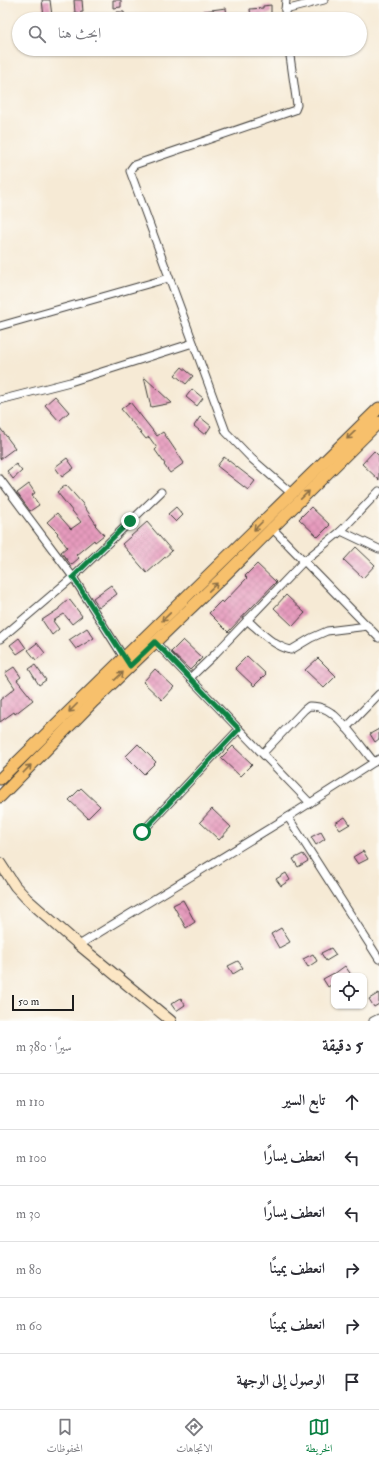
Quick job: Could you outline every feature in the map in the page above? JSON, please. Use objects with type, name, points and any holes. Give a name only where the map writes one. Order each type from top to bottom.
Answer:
[{"type":"main road","points":[[0,797],[127,662],[291,493],[379,408]]},
{"type":"main road","points":[[0,780],[127,662],[155,642],[379,422]]},
{"type":"street","points":[[286,0],[285,10],[324,0]]},
{"type":"street","points":[[290,56],[297,105],[295,110],[134,165],[131,169],[135,186],[226,432],[252,459],[291,493]]},
{"type":"street","points":[[0,326],[169,278]]},
{"type":"street","points":[[0,400],[70,382],[193,343]]},
{"type":"street","points":[[0,479],[73,577],[127,662]]},
{"type":"street","points":[[190,678],[304,561],[341,530],[379,491]]},
{"type":"street","points":[[0,639],[73,577],[161,492]]},
{"type":"street","points":[[271,528],[379,638]]},
{"type":"street","points":[[341,530],[379,549]]},
{"type":"street","points":[[247,620],[272,642],[278,646],[291,650],[311,638],[327,631],[368,626]]},
{"type":"street","points":[[155,642],[310,802]]},
{"type":"street","points":[[346,728],[379,694]]},
{"type":"street","points":[[79,945],[288,817],[376,760],[328,710],[316,706],[309,706],[263,753]]},
{"type":"street","points":[[142,832],[239,729]]},
{"type":"street","points":[[288,817],[379,959]]},
{"type":"street","points":[[0,863],[15,886],[27,899],[79,945],[171,1021]]},
{"type":"street","points":[[373,1021],[379,1018]]},
{"type":"building","points":[[42,0],[50,0],[52,12],[43,12]]},
{"type":"building","points":[[74,0],[82,0],[83,12],[75,12]]},
{"type":"building","points":[[113,0],[121,0],[121,7],[113,8]]},
{"type":"building","points":[[271,5],[271,12],[250,12],[250,9],[263,8],[263,6]]},
{"type":"building","points":[[226,8],[226,12],[204,12]]},
{"type":"building","points":[[182,367],[193,376],[186,384],[175,375]]},
{"type":"building","points":[[144,377],[172,403],[151,407]]},
{"type":"building","points":[[192,389],[203,398],[197,406],[186,397]]},
{"type":"building","points":[[55,396],[69,412],[59,421],[45,405]]},
{"type":"building","points":[[130,402],[157,436],[163,432],[184,463],[170,473],[155,450],[157,448],[149,437],[146,439],[121,409]]},
{"type":"building","points":[[200,417],[211,426],[205,435],[194,426]]},
{"type":"building","points":[[0,428],[15,448],[0,459]]},
{"type":"building","points":[[374,451],[379,456],[379,480],[362,464]]},
{"type":"building","points":[[224,457],[255,481],[248,490],[217,466]]},
{"type":"building","points":[[67,458],[74,468],[62,477],[55,467]]},
{"type":"building","points":[[16,464],[22,471],[13,479],[7,471]]},
{"type":"building","points":[[29,484],[35,493],[32,495],[39,505],[30,511],[17,493]]},
{"type":"building","points":[[66,485],[82,503],[96,524],[95,525],[104,535],[95,542],[94,540],[76,555],[79,558],[71,565],[61,552],[67,547],[57,534],[58,533],[47,522],[57,513],[71,529],[81,522],[57,492]]},
{"type":"building","points":[[176,507],[183,515],[176,522],[168,514]]},
{"type":"building","points":[[311,507],[330,525],[318,537],[299,519]]},
{"type":"building","points":[[147,522],[172,551],[147,573],[122,544]]},
{"type":"building","points":[[356,547],[375,565],[363,578],[344,560]]},
{"type":"building","points":[[257,564],[276,582],[228,632],[209,613],[221,601],[223,603],[247,578],[245,576]]},
{"type":"building","points":[[111,585],[117,594],[99,607],[93,598]]},
{"type":"building","points":[[286,595],[305,613],[293,626],[274,608]]},
{"type":"building","points":[[69,599],[82,616],[72,624],[64,614],[53,621],[59,629],[52,635],[42,620],[59,609]]},
{"type":"building","points":[[87,628],[94,638],[76,649],[69,640]]},
{"type":"building","points":[[19,638],[26,648],[17,654],[10,645]]},
{"type":"building","points":[[183,640],[202,658],[190,670],[171,652]]},
{"type":"building","points":[[37,643],[45,653],[36,660],[28,650]]},
{"type":"building","points":[[247,656],[266,674],[254,686],[235,668]]},
{"type":"building","points":[[318,658],[336,676],[324,688],[305,670]]},
{"type":"building","points":[[35,665],[46,680],[39,685],[29,669]]},
{"type":"building","points":[[14,667],[21,677],[17,680],[33,700],[15,714],[14,712],[0,722],[0,700],[15,688],[5,673]]},
{"type":"building","points":[[155,669],[174,687],[162,700],[143,682]]},
{"type":"building","points":[[379,729],[379,739],[375,742],[370,734]]},
{"type":"building","points":[[138,744],[156,762],[144,774],[126,756]]},
{"type":"building","points":[[233,746],[252,764],[240,776],[221,758]]},
{"type":"building","points":[[81,788],[100,806],[88,818],[69,800]]},
{"type":"building","points":[[212,809],[231,827],[219,840],[200,822]]},
{"type":"building","points":[[345,817],[350,824],[340,830],[335,823]]},
{"type":"building","points":[[321,832],[325,839],[316,845],[311,837]]},
{"type":"building","points":[[363,851],[368,859],[358,864],[353,857]]},
{"type":"building","points":[[303,854],[308,861],[298,867],[293,859]]},
{"type":"building","points":[[286,873],[290,880],[281,886],[276,879]]},
{"type":"building","points":[[183,900],[195,922],[186,928],[173,905]]},
{"type":"building","points":[[281,928],[290,942],[279,948],[271,934]]},
{"type":"building","points":[[331,948],[336,955],[326,961],[321,953]]},
{"type":"building","points":[[313,954],[317,961],[308,967],[303,959]]},
{"type":"building","points":[[238,961],[243,968],[233,974],[228,966]]},
{"type":"building","points":[[345,966],[350,973],[335,973]]},
{"type":"building","points":[[331,975],[331,985],[328,987],[323,979]]},
{"type":"building","points":[[379,993],[379,1004],[374,1007],[369,999]]},
{"type":"building","points":[[181,998],[185,1005],[176,1011],[171,1004]]},
{"type":"route","points":[[130,521],[73,577],[130,666],[155,642],[239,729],[142,832]]}]
